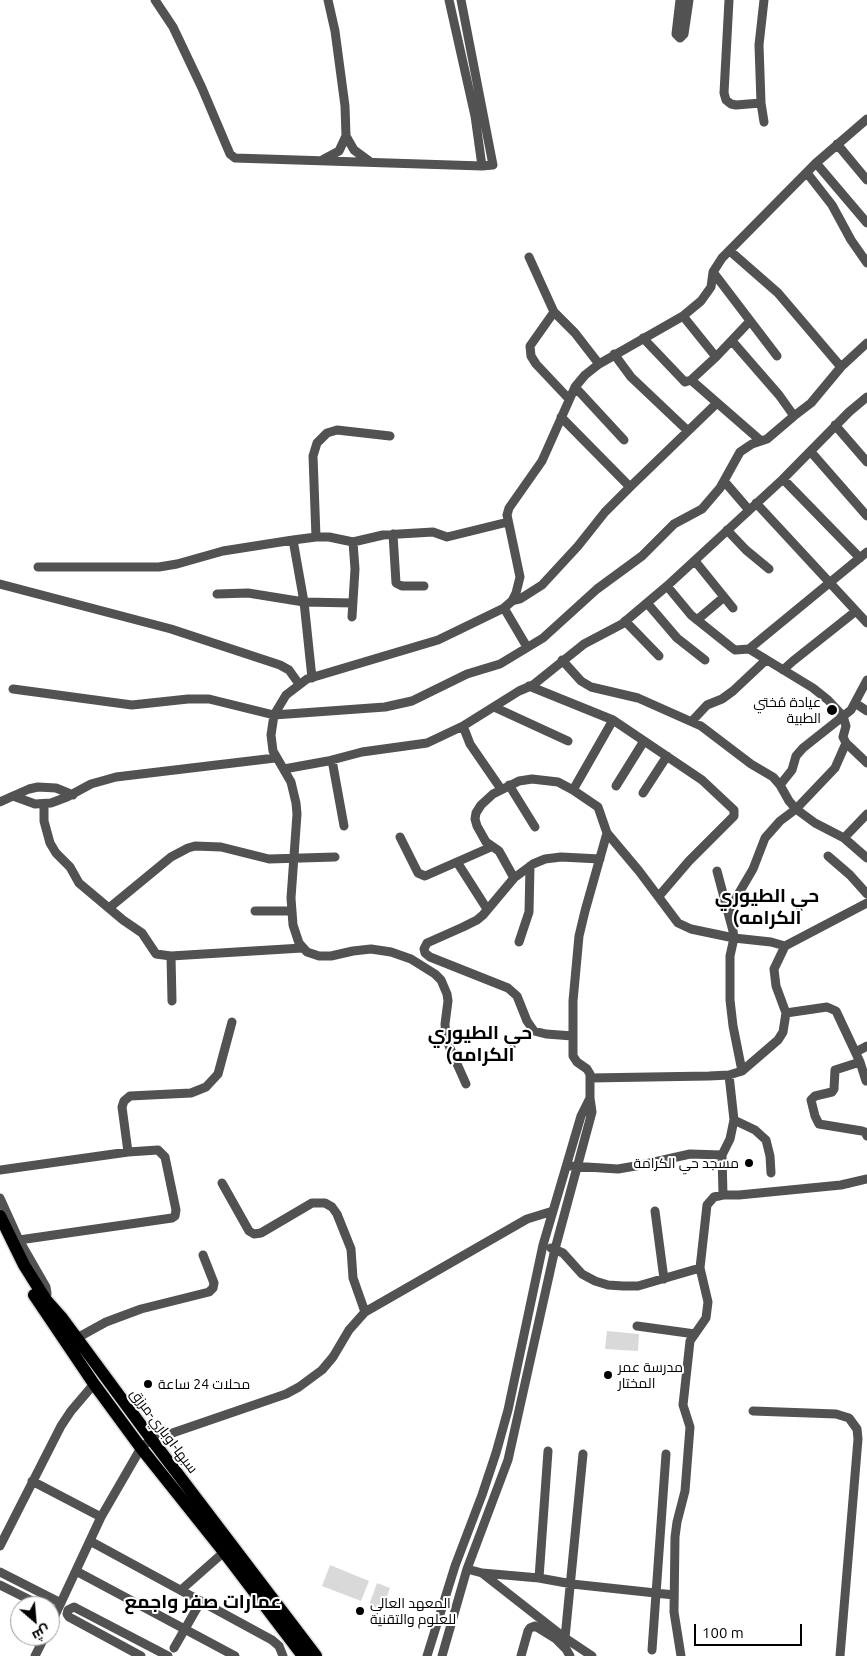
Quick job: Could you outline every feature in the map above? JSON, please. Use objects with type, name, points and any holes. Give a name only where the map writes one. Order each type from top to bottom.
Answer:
[{"type":"highway","name":"سبها-اوباري-مرزق","points":[[0,1216],[24,1266],[46,1300],[62,1318],[316,1656]]},
{"type":"highway","name":"سبها-اوباري-مرزق","points":[[0,1234],[28,1286],[94,1384],[141,1448],[224,1552],[303,1656]]},
{"type":"street","points":[[155,0],[173,27],[230,154],[235,158],[493,165],[462,0]]},
{"type":"street","points":[[320,161],[339,151],[346,136],[345,106],[335,31],[328,0]]},
{"type":"street","points":[[450,0],[475,116],[482,166]]},
{"type":"street","points":[[680,0],[676,34],[680,38],[684,34],[689,0]]},
{"type":"street","points":[[729,0],[724,93],[726,100],[736,105],[761,103]]},
{"type":"street","points":[[764,0],[759,45],[761,103],[764,122]]},
{"type":"street","points":[[466,1084],[446,1039],[447,994],[445,986],[435,974],[411,959],[391,952],[371,949],[325,956],[312,954],[302,948],[294,931],[292,911],[291,884],[297,814],[296,803],[291,782],[275,758],[271,741],[274,715],[286,695],[299,684],[312,678],[421,647],[504,608],[512,601],[520,577],[507,516],[509,508],[542,461],[568,399],[575,387],[585,375],[599,364],[683,316],[701,301],[711,287],[713,272],[730,251],[816,163],[867,119]]},
{"type":"street","points":[[346,136],[354,150],[369,161]]},
{"type":"street","points":[[837,144],[867,180]]},
{"type":"street","points":[[816,163],[867,223]]},
{"type":"street","points":[[807,173],[832,205],[851,240],[867,263]]},
{"type":"street","points":[[730,251],[768,282],[841,367]]},
{"type":"street","points":[[529,257],[554,312],[575,333],[599,364]]},
{"type":"street","points":[[713,272],[777,356]]},
{"type":"street","points":[[554,312],[530,346],[531,356],[568,399]]},
{"type":"street","points":[[683,316],[716,357]]},
{"type":"street","points":[[642,338],[686,382],[691,380],[716,357],[750,321]]},
{"type":"street","points":[[732,340],[779,395],[794,416]]},
{"type":"street","points":[[13,689],[132,704],[209,699],[274,715],[398,705],[412,701],[467,674],[500,664],[543,638],[597,589],[642,556],[674,524],[702,509],[715,495],[740,452],[752,444],[767,439],[814,400],[841,367],[867,343]]},
{"type":"street","points":[[614,354],[631,377],[688,431]]},
{"type":"street","points":[[691,380],[761,441]]},
{"type":"street","points":[[575,387],[624,440]]},
{"type":"street","points":[[284,769],[362,752],[427,743],[463,726],[540,680],[562,660],[584,644],[616,628],[667,586],[784,478],[835,425],[865,402]]},
{"type":"street","points":[[512,601],[520,599],[542,585],[578,546],[605,512],[718,403]]},
{"type":"street","points":[[561,417],[630,487]]},
{"type":"street","points":[[835,425],[867,462]]},
{"type":"street","points":[[316,537],[313,456],[317,443],[327,433],[337,430],[390,436]]},
{"type":"street","points":[[811,452],[867,516]]},
{"type":"street","points":[[749,650],[864,555],[784,478]]},
{"type":"street","points":[[724,481],[749,510]]},
{"type":"street","points":[[756,503],[867,623]]},
{"type":"street","points":[[38,567],[159,567],[223,551],[316,537],[329,537],[353,542],[393,534],[433,532],[446,537],[508,522]]},
{"type":"street","points":[[727,530],[746,550],[769,569]]},
{"type":"street","points":[[393,534],[396,583],[402,586],[424,586]]},
{"type":"street","points":[[293,540],[304,602],[312,678]]},
{"type":"street","points":[[352,617],[355,569],[353,542]]},
{"type":"street","points":[[695,561],[733,608]]},
{"type":"street","points":[[0,584],[171,629],[280,665],[288,670],[299,684]]},
{"type":"street","points":[[667,586],[697,620],[735,650],[749,650],[813,688],[828,700],[843,716],[846,726],[844,738],[846,743],[867,763]]},
{"type":"street","points":[[217,594],[248,593],[304,602],[353,603]]},
{"type":"street","points":[[697,620],[724,597]]},
{"type":"street","points":[[647,603],[682,643],[705,660]]},
{"type":"street","points":[[504,608],[527,647]]},
{"type":"street","points":[[784,670],[856,611]]},
{"type":"street","points":[[625,621],[659,656]]},
{"type":"street","points":[[562,660],[581,681],[590,686],[638,698],[692,721],[751,764],[773,777],[796,809],[815,824],[844,838],[867,858]]},
{"type":"street","points":[[692,721],[707,706],[722,699],[742,684],[766,660]]},
{"type":"street","points":[[780,785],[792,770],[796,756],[803,748],[843,716],[855,703],[867,680]]},
{"type":"street","points":[[529,686],[613,720],[702,780],[735,813],[680,870],[659,896]]},
{"type":"street","points":[[855,703],[867,711]]},
{"type":"street","points":[[494,707],[568,741]]},
{"type":"street","points":[[573,790],[613,720]]},
{"type":"street","points":[[463,726],[470,744],[535,826]]},
{"type":"street","points":[[616,786],[644,741]]},
{"type":"street","points":[[729,910],[754,869],[765,838],[780,821],[796,809],[834,768],[846,743]]},
{"type":"street","points":[[643,793],[667,756]]},
{"type":"street","points":[[13,796],[27,802],[44,804],[59,801],[91,784],[116,777],[275,758]]},
{"type":"street","points":[[332,760],[344,826]]},
{"type":"street","points":[[514,878],[499,851],[486,842],[477,826],[476,813],[486,800],[505,787],[519,781],[544,780],[558,782],[598,808],[606,833],[659,896],[672,917],[684,927],[734,938],[771,942],[786,946]]},
{"type":"street","points":[[0,802],[38,787],[56,788],[72,795]]},
{"type":"street","points":[[44,804],[45,826],[54,850],[70,867],[79,883],[142,933],[156,954],[171,956],[302,948]]},
{"type":"street","points":[[844,838],[867,814]]},
{"type":"street","points":[[442,1656],[467,1570],[510,1452],[555,1249],[592,1112],[590,1078],[587,1069],[574,1059],[572,1052],[573,1000],[579,936],[584,911],[606,833]]},
{"type":"street","points":[[400,837],[418,873],[421,875],[429,875],[491,847]]},
{"type":"street","points":[[109,908],[171,857],[188,848],[212,846],[262,858],[335,857]]},
{"type":"street","points":[[828,856],[850,875],[867,894]]},
{"type":"street","points":[[573,1036],[546,1034],[534,1030],[527,1020],[517,996],[508,988],[430,957],[425,953],[424,949],[427,943],[470,924],[482,915],[486,908],[514,878],[530,866],[545,859],[561,857],[600,858]]},
{"type":"street","points":[[457,862],[486,908]]},
{"type":"street","points":[[519,942],[530,912],[530,866]]},
{"type":"street","points":[[717,871],[729,910],[734,938],[730,956],[730,1000],[732,1026],[742,1071]]},
{"type":"street","points":[[590,1078],[729,1075],[742,1071],[778,1040],[783,1032],[786,1013],[776,986],[774,969],[786,946],[867,903]]},
{"type":"street","points":[[255,911],[292,911]]},
{"type":"street","points":[[171,956],[172,1001]]},
{"type":"street","points":[[786,1013],[827,1007],[836,1011],[856,1052],[866,1081]]},
{"type":"street","points":[[128,1152],[122,1107],[125,1099],[133,1096],[191,1093],[206,1087],[215,1079],[220,1069],[232,1022]]},
{"type":"street","points":[[856,1052],[867,1046]]},
{"type":"street","points":[[860,1062],[835,1070],[834,1090],[815,1096],[811,1100],[819,1124],[862,1131],[867,1136]]},
{"type":"street","points":[[723,1195],[722,1154],[730,1140],[734,1120],[729,1075]]},
{"type":"street","points":[[427,1656],[442,1606],[496,1453],[508,1410],[543,1245],[581,1116],[590,1098]]},
{"type":"street","points":[[734,1120],[755,1130],[766,1140],[770,1156],[771,1173]]},
{"type":"street","points":[[0,1170],[128,1152],[155,1150],[160,1151],[164,1155],[176,1210],[174,1216],[19,1240]]},
{"type":"street","points":[[566,1166],[618,1169],[690,1154],[722,1154]]},
{"type":"street","points":[[681,1656],[674,1620],[674,1537],[685,1491],[690,1427],[683,1402],[690,1341],[706,1318],[708,1302],[700,1268],[707,1205],[714,1197],[723,1195],[841,1185],[867,1179]]},
{"type":"street","points":[[222,1183],[249,1231],[254,1234],[261,1233],[312,1203],[320,1202],[332,1207],[351,1249],[353,1278],[365,1312]]},
{"type":"street","points":[[0,1198],[19,1240],[46,1287],[46,1300]]},
{"type":"street","points":[[0,1572],[61,1603],[101,1517],[141,1448],[152,1440],[286,1394],[299,1387],[322,1370],[349,1330],[365,1312],[527,1219],[553,1211]]},
{"type":"street","points":[[655,1211],[664,1279]]},
{"type":"street","points":[[543,1245],[563,1253],[582,1274],[594,1281],[608,1285],[638,1286],[700,1268]]},
{"type":"street","points":[[77,1338],[106,1322],[132,1312],[160,1303],[209,1292],[213,1288],[214,1283],[203,1255]]},
{"type":"street","points":[[637,1326],[695,1334]]},
{"type":"street","points":[[0,1546],[64,1421],[94,1384]]},
{"type":"street","points":[[753,1411],[836,1414],[849,1418],[857,1429],[858,1439],[840,1656]]},
{"type":"street","points":[[539,1578],[548,1451]]},
{"type":"street","points":[[565,1638],[572,1584],[583,1454]]},
{"type":"street","points":[[652,1650],[666,1454]]},
{"type":"street","points":[[32,1481],[101,1517]]},
{"type":"street","points":[[662,1514],[678,1514]]},
{"type":"street","points":[[90,1541],[272,1640],[279,1646],[283,1656]]},
{"type":"street","points":[[181,1590],[224,1552]]},
{"type":"street","points":[[467,1570],[674,1595]]},
{"type":"street","points":[[76,1571],[235,1656]]},
{"type":"street","points":[[482,1573],[565,1638],[592,1656]]},
{"type":"street","points":[[0,1585],[22,1596]]},
{"type":"street","points":[[174,1648],[201,1601]]},
{"type":"street","points":[[141,1656],[69,1617],[68,1610],[74,1606],[168,1656]]},
{"type":"street","points":[[442,1606],[455,1610]]},
{"type":"street","points":[[521,1656],[529,1629],[535,1626],[556,1638],[570,1656]]},
{"type":"shaded area","points":[[607,1331],[639,1334],[638,1351],[605,1349]]},
{"type":"shaded area","points":[[330,1565],[369,1581],[361,1601],[322,1586]]},
{"type":"shaded area","points":[[377,1583],[390,1588],[382,1610],[369,1605]]},
{"type":"place","name":"عيادة مُختي الطبية","points":[[832,710]]},
{"type":"place","name":"مسجد حي الكرامة","points":[[749,1163]]},
{"type":"place","name":"مدرسة عمر المختار","points":[[608,1375]]},
{"type":"place","name":"محلات 24 ساعة","points":[[148,1384]]},
{"type":"place","name":"المعهد العالي للعلوم والتقنية","points":[[360,1611]]},
{"type":"district","name":"حي الطيوري (الكرامه","points":[[767,907]]},
{"type":"district","name":"حي الطيوري (الكرامه","points":[[480,1044]]},
{"type":"district","name":"عمارات صفر واجمع","points":[[203,1602]]}]
